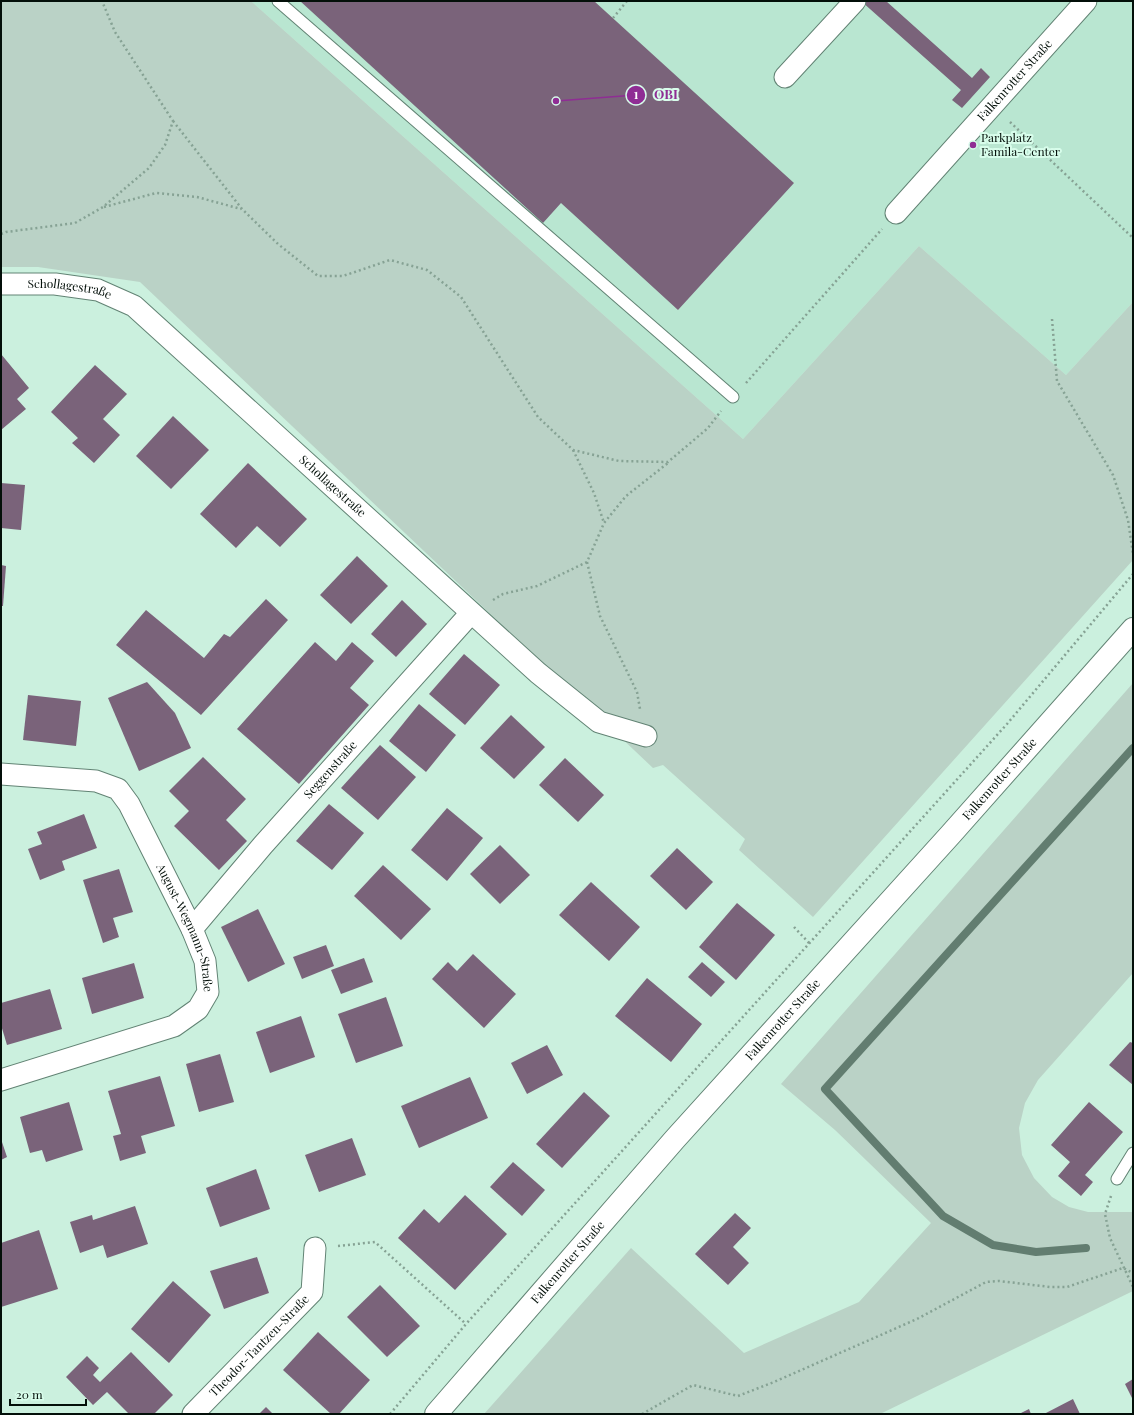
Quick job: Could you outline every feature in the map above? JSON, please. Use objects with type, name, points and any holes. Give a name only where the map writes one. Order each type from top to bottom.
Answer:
[{"type":"main road","name":"Falkenrotter Straße","points":[[436,1414],[675,1138],[951,834],[1133,629]]},
{"type":"street","points":[[785,77],[855,1]]},
{"type":"street","name":"Falkenrotter Straße","points":[[896,213],[1086,1]]},
{"type":"street","name":"Schollagestraße","points":[[1,284],[55,284],[98,290],[134,306],[538,673],[599,722],[646,736]]},
{"type":"street","name":"Seggenstraße","points":[[192,929],[263,845],[471,613]]},
{"type":"street","name":"August-Wegmann-Straße","points":[[1,774],[96,781],[118,788],[129,804],[192,929],[205,961],[208,992],[198,1009],[174,1026],[1,1080]]},
{"type":"street","name":"Theodor-Tantzen-Straße","points":[[194,1414],[312,1292],[315,1248]]},
{"type":"lane","points":[[278,1],[733,397]]},
{"type":"lane","points":[[1117,1179],[1133,1153]]},
{"type":"path","points":[[102,1],[115,32],[173,121],[242,209],[278,244],[318,276],[343,276],[390,260],[427,270],[461,297],[538,416],[573,450],[594,493],[604,523]]},
{"type":"path","points":[[613,18],[628,1]]},
{"type":"path","points":[[992,105],[1133,238]]},
{"type":"path","points":[[1,234],[6,232],[75,223],[103,207],[149,168],[165,145],[173,121]]},
{"type":"path","points":[[103,207],[156,193],[197,197],[242,209]]},
{"type":"path","points":[[646,736],[637,692],[600,616],[587,562],[604,523],[626,496],[708,428],[733,397],[896,213]]},
{"type":"path","points":[[1052,319],[1057,381],[1113,475],[1128,520],[1133,554]]},
{"type":"path","points":[[573,450],[619,462],[668,462]]},
{"type":"path","points":[[471,613],[503,594],[537,586],[587,562]]},
{"type":"path","points":[[390,1414],[466,1324],[1007,724],[1133,574]]},
{"type":"path","points":[[794,927],[810,944]]},
{"type":"path","points":[[1117,1179],[1105,1214],[1110,1238],[1133,1287]]},
{"type":"path","points":[[315,1248],[375,1242],[466,1324]]},
{"type":"path","points":[[642,1414],[693,1384],[738,1396],[767,1385],[917,1319],[986,1282],[1000,1281],[1050,1287],[1067,1287],[1123,1268],[1133,1273]]},
{"type":"shaded area","points":[[1,1],[251,1],[743,439],[919,246],[1066,375],[1133,302],[1133,560],[813,917],[739,850],[745,839],[663,765],[653,768],[140,282],[38,267],[1,267]]},
{"type":"shaded area","points":[[251,1],[1133,1],[1133,302],[1066,375],[919,246],[743,439]]},
{"type":"shaded area","points":[[1133,683],[1133,973],[1038,1080],[1025,1103],[1019,1128],[1022,1155],[1034,1178],[1052,1197],[1069,1207],[1088,1212],[1133,1212],[1133,1291],[880,1414],[484,1414],[631,1248],[744,1353],[859,1302],[931,1223],[835,1130],[781,1084]]},
{"type":"building","points":[[300,1],[594,1],[794,183],[678,310],[561,203],[543,223]]},
{"type":"building","points":[[861,1],[886,1],[972,78],[981,68],[990,77],[962,108],[952,100],[961,90]]},
{"type":"building","points":[[1,354],[29,388],[17,399],[26,409],[1,430]]},
{"type":"building","points":[[95,365],[127,394],[103,419],[120,435],[94,463],[72,443],[78,438],[51,412]]},
{"type":"building","points":[[173,416],[209,450],[171,489],[136,456]]},
{"type":"building","points":[[248,463],[307,519],[280,547],[257,526],[236,548],[200,514]]},
{"type":"building","points":[[1,483],[25,485],[21,530],[1,528]]},
{"type":"building","points":[[357,556],[388,586],[351,624],[320,595]]},
{"type":"building","points":[[1,565],[6,566],[3,606],[1,606]]},
{"type":"building","points":[[266,599],[288,620],[201,715],[116,645],[146,610],[204,658],[224,634],[230,637]]},
{"type":"building","points":[[402,600],[427,624],[396,657],[371,634]]},
{"type":"building","points":[[315,642],[336,661],[352,642],[374,661],[350,688],[369,705],[299,784],[237,729]]},
{"type":"building","points":[[464,654],[500,685],[465,725],[429,694]]},
{"type":"building","points":[[147,682],[175,713],[191,748],[139,771],[108,698]]},
{"type":"building","points":[[28,695],[81,701],[76,746],[23,740]]},
{"type":"building","points":[[419,704],[456,735],[426,772],[389,741]]},
{"type":"building","points":[[511,715],[545,747],[514,779],[480,748]]},
{"type":"building","points":[[380,745],[416,777],[378,820],[341,788]]},
{"type":"building","points":[[203,757],[246,799],[226,820],[247,841],[219,870],[174,826],[189,811],[169,791]]},
{"type":"building","points":[[565,758],[604,795],[578,822],[539,785]]},
{"type":"building","points":[[329,804],[364,833],[332,870],[296,841]]},
{"type":"building","points":[[447,808],[483,838],[447,881],[411,850]]},
{"type":"building","points":[[84,814],[97,848],[62,861],[65,870],[40,880],[28,849],[42,844],[37,832]]},
{"type":"building","points":[[500,845],[530,875],[500,904],[470,874]]},
{"type":"building","points":[[677,848],[713,882],[686,910],[650,876]]},
{"type":"building","points":[[383,865],[431,909],[401,940],[354,896]]},
{"type":"building","points":[[119,869],[133,912],[113,918],[119,937],[103,943],[83,880]]},
{"type":"building","points":[[591,882],[640,927],[609,961],[559,915]]},
{"type":"building","points":[[737,903],[775,935],[736,980],[699,947]]},
{"type":"building","points":[[258,909],[285,964],[248,982],[221,927]]},
{"type":"building","points":[[326,945],[334,966],[302,979],[293,957]]},
{"type":"building","points":[[473,954],[516,994],[484,1028],[432,979],[448,962],[457,971]]},
{"type":"building","points":[[364,958],[373,982],[341,994],[331,970]]},
{"type":"building","points":[[702,962],[725,982],[711,997],[688,977]]},
{"type":"building","points":[[134,963],[144,998],[92,1014],[82,978]]},
{"type":"building","points":[[647,978],[702,1024],[671,1062],[615,1016]]},
{"type":"building","points":[[50,989],[62,1029],[7,1045],[1,1025],[1,1003]]},
{"type":"building","points":[[386,997],[403,1046],[356,1063],[338,1014]]},
{"type":"building","points":[[301,1016],[315,1057],[270,1073],[256,1032]]},
{"type":"building","points":[[1130,1042],[1133,1043],[1133,1085],[1109,1065]]},
{"type":"building","points":[[547,1045],[563,1075],[527,1094],[511,1063]]},
{"type":"building","points":[[220,1054],[234,1102],[199,1112],[186,1064]]},
{"type":"building","points":[[160,1076],[175,1126],[141,1136],[146,1153],[120,1161],[113,1136],[121,1134],[108,1091]]},
{"type":"building","points":[[470,1077],[488,1118],[419,1148],[401,1106]]},
{"type":"building","points":[[584,1092],[610,1116],[562,1168],[536,1144]]},
{"type":"building","points":[[69,1102],[83,1150],[46,1162],[42,1150],[30,1153],[20,1117]]},
{"type":"building","points":[[1089,1102],[1123,1132],[1085,1175],[1093,1182],[1081,1196],[1058,1176],[1070,1162],[1051,1145]]},
{"type":"building","points":[[352,1138],[366,1175],[319,1192],[305,1155]]},
{"type":"building","points":[[1,1139],[7,1157],[1,1160]]},
{"type":"building","points":[[513,1162],[545,1190],[522,1216],[490,1187]]},
{"type":"building","points":[[256,1169],[270,1209],[220,1227],[206,1188]]},
{"type":"building","points":[[465,1195],[507,1234],[455,1290],[398,1238],[424,1209],[439,1223]]},
{"type":"building","points":[[135,1206],[148,1244],[107,1258],[103,1245],[80,1253],[70,1222],[92,1215],[93,1220]]},
{"type":"building","points":[[735,1213],[751,1228],[733,1247],[749,1263],[728,1285],[695,1254]]},
{"type":"building","points":[[39,1230],[58,1289],[1,1307],[1,1243]]},
{"type":"building","points":[[257,1257],[269,1293],[224,1309],[210,1271]]},
{"type":"building","points":[[173,1281],[211,1315],[169,1363],[131,1329]]},
{"type":"building","points":[[380,1285],[420,1326],[387,1357],[347,1317]]},
{"type":"building","points":[[318,1332],[370,1380],[339,1414],[331,1414],[283,1370]]},
{"type":"building","points":[[131,1352],[173,1395],[154,1414],[129,1414],[107,1392],[93,1405],[66,1377],[87,1356],[99,1368],[93,1375],[100,1382]]},
{"type":"building","points":[[1133,1379],[1133,1400],[1125,1384]]},
{"type":"building","points":[[1073,1399],[1080,1414],[1044,1414]]},
{"type":"building","points":[[266,1407],[273,1414],[259,1414]]},
{"type":"building","points":[[1029,1409],[1031,1414],[1019,1414]]},
{"type":"waterway","points":[[1086,1248],[1036,1252],[993,1245],[943,1216],[825,1089],[1133,748]]},
{"type":"place","name":"OBI","points":[[556,101]]},
{"type":"place","name":"Parkplatz Famila-Center","points":[[973,145]]}]
